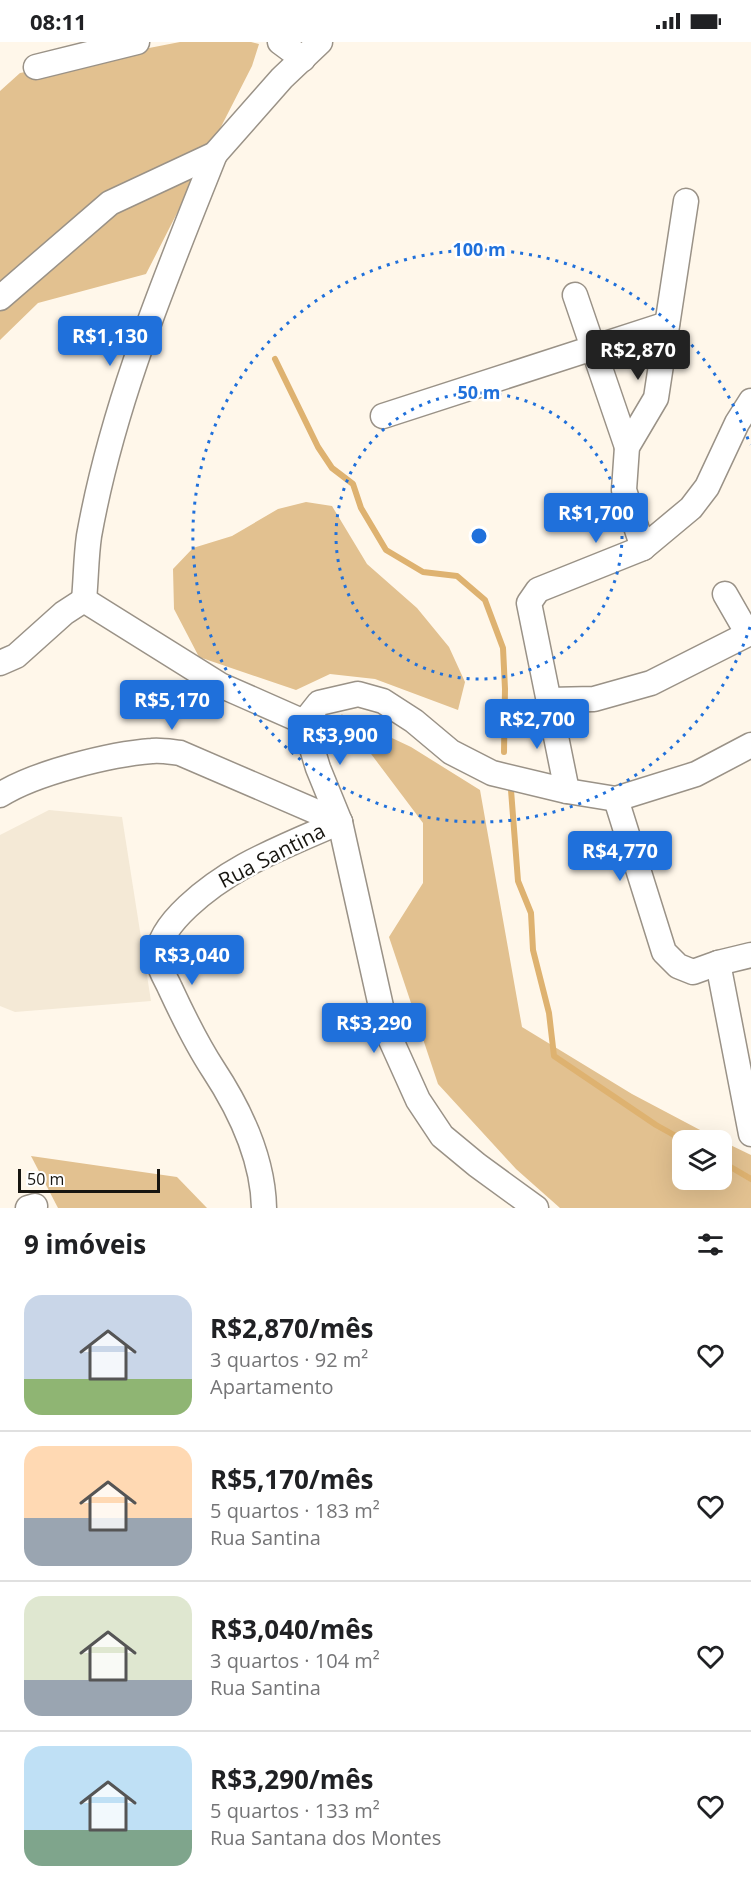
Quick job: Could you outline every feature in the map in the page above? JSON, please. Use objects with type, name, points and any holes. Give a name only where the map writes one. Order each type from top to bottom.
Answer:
[{"type":"street","points":[[36,68],[137,42]]},
{"type":"street","points":[[280,42],[303,58]]},
{"type":"street","points":[[84,600],[89,538],[113,430],[146,331],[215,154],[282,78],[320,42]]},
{"type":"street","points":[[0,298],[110,202],[215,154]]},
{"type":"street","points":[[627,447],[656,398],[686,201]]},
{"type":"street","points":[[575,295],[627,447],[624,490],[643,548]]},
{"type":"street","points":[[383,416],[667,324]]},
{"type":"street","points":[[567,792],[529,603],[538,590],[643,548],[692,508],[707,487],[737,423],[751,401]]},
{"type":"street","points":[[549,700],[594,699],[651,683],[748,634],[725,594]]},
{"type":"street","points":[[0,663],[16,656],[64,613],[84,600]]},
{"type":"street","points":[[84,600],[220,685],[304,722],[319,703],[358,694],[382,701],[414,721],[451,752],[492,773],[567,792],[616,799],[696,774],[751,745]]},
{"type":"street","name":"Rua Santina","points":[[264,1208],[264,1187],[250,1138],[226,1089],[201,1050],[159,962],[161,941],[173,922],[201,894],[244,866],[340,822],[318,768],[304,722]]},
{"type":"street","points":[[0,795],[17,784],[90,762],[153,751],[171,752],[180,753],[340,822],[386,1029],[418,1100],[442,1136],[536,1208]]},
{"type":"street","points":[[616,799],[664,952],[678,966],[693,972],[751,955]]},
{"type":"street","points":[[718,963],[751,1134]]},
{"type":"shaded area","points":[[180,42],[259,44],[252,66],[146,274],[38,303],[0,340],[0,91],[20,73]]},
{"type":"shaded area","points":[[306,502],[332,506],[367,564],[417,608],[449,647],[465,682],[458,710],[375,679],[330,674],[296,690],[199,657],[174,609],[173,569],[193,548],[232,536],[278,509]]},
{"type":"shaded area","points":[[341,714],[411,747],[480,790],[522,1027],[632,1094],[700,1130],[672,1130],[672,1190],[732,1190],[732,1146],[751,1155],[751,1208],[560,1208],[516,1169],[438,1084],[389,937],[423,883],[423,823]]},
{"type":"shaded area","points":[[49,810],[122,817],[151,1001],[15,1012],[0,1006],[0,835]]},
{"type":"shaded area","points":[[31,1156],[177,1177],[207,1208],[58,1208]]},
{"type":"waterway","points":[[275,359],[318,447],[332,468],[353,484],[361,508],[386,550],[423,572],[457,576],[485,600],[503,648],[504,752]]},
{"type":"waterway","points":[[511,790],[518,881],[531,913],[533,950],[549,1013],[554,1056],[672,1134]]},
{"type":"waterway","points":[[732,1168],[751,1179]]}]
